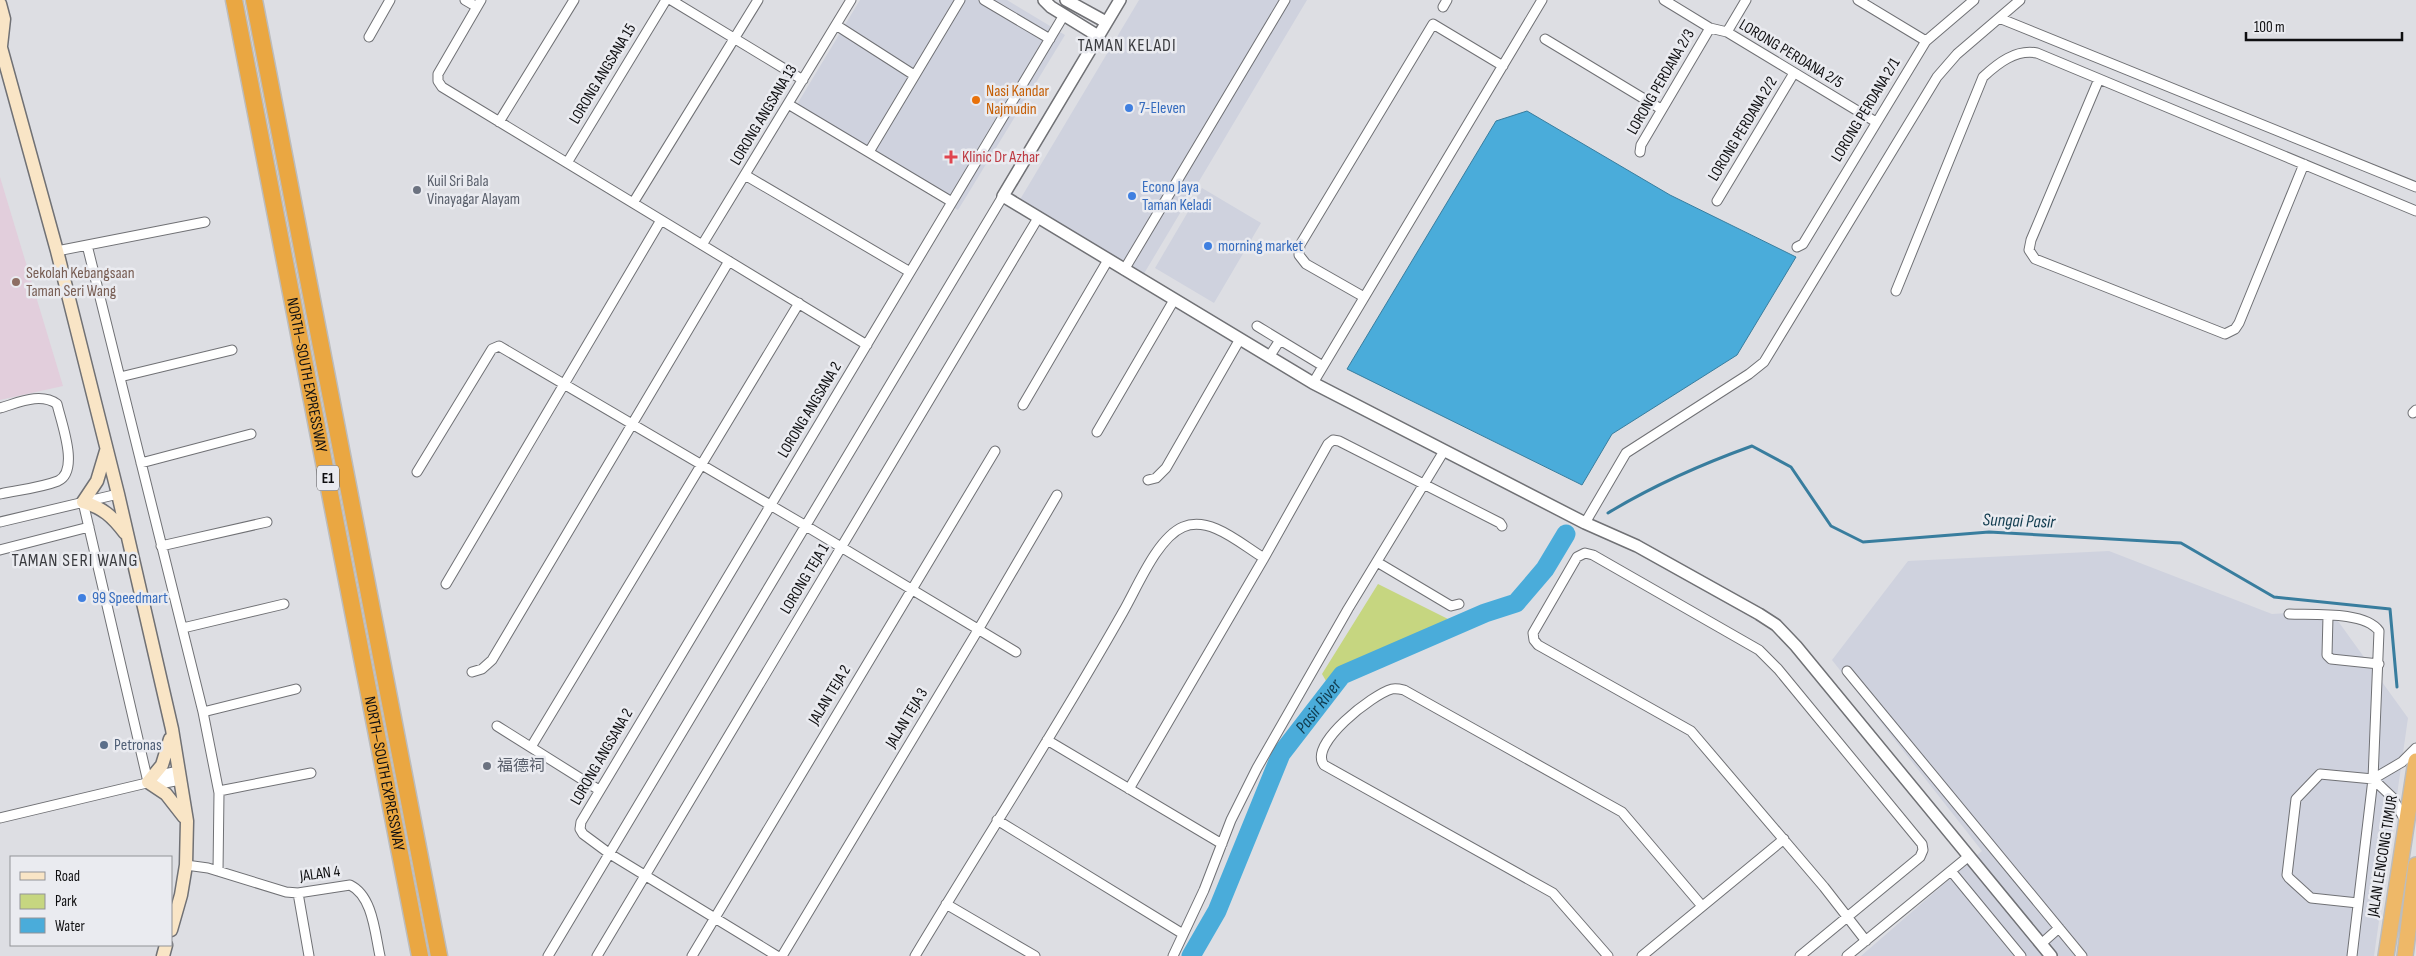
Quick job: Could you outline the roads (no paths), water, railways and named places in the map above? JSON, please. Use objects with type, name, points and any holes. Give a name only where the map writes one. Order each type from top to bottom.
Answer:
[{"type":"highway","name":"NORTH–SOUTH EXPRESSWAY","points":[[234,0],[420,956]]},
{"type":"highway","name":"NORTH–SOUTH EXPRESSWAY","points":[[254,0],[439,956]]},
{"type":"highway","name":"JALAN LENCONG TIMUR","points":[[2386,956],[2416,761]]},
{"type":"highway","name":"JALAN LENCONG TIMUR","points":[[2405,956],[2416,865]]},
{"type":"main road","points":[[0,4],[4,19],[0,45],[56,251],[118,494],[172,729],[187,821],[186,865],[181,895],[172,926]]},
{"type":"main road","points":[[106,449],[101,472],[83,502],[98,506],[111,514],[128,536]]},
{"type":"main road","points":[[172,729],[165,759],[152,781],[166,794],[187,821]]},
{"type":"street","points":[[369,37],[390,0]]},
{"type":"street","points":[[465,0],[479,4],[438,74],[438,81],[442,87],[867,344]]},
{"type":"street","points":[[499,122],[574,0]]},
{"type":"street","name":"LORONG ANGSANA 15","points":[[567,163],[666,0]]},
{"type":"street","points":[[670,0],[803,80]]},
{"type":"street","points":[[633,203],[758,0]]},
{"type":"street","name":"LORONG ANGSANA 13","points":[[702,245],[851,0]]},
{"type":"street","points":[[869,152],[960,0]]},
{"type":"street","points":[[984,0],[1050,39]]},
{"type":"street","points":[[1044,0],[1098,36]]},
{"type":"street","points":[[548,956],[1120,0]]},
{"type":"street","points":[[1124,270],[1285,0]]},
{"type":"street","points":[[1312,383],[1542,0]]},
{"type":"street","name":"LORONG PERDANA 2/5","points":[[1664,0],[1710,28],[1727,32],[1876,122]]},
{"type":"street","points":[[1727,32],[1746,0]]},
{"type":"street","points":[[1858,0],[1926,41]]},
{"type":"street","name":"LORONG PERDANA 2/1","points":[[1797,247],[1803,244],[1926,41],[1974,0]]},
{"type":"street","points":[[1585,523],[1626,453],[1749,374],[1764,362],[1937,76],[1957,54],[2020,0]]},
{"type":"street","points":[[1070,1],[1106,22]]},
{"type":"street","name":"LORONG ANGSANA 2","points":[[610,854],[583,834],[580,829],[581,822],[1064,15]]},
{"type":"street","points":[[1999,18],[2416,187]]},
{"type":"street","points":[[1364,297],[1306,264],[1299,255],[1300,244],[1433,24],[1503,66]]},
{"type":"street","points":[[836,25],[914,75]]},
{"type":"street","name":"LORONG PERDANA 2/3","points":[[1640,152],[1661,109],[1710,28]]},
{"type":"street","points":[[1545,39],[1661,109]]},
{"type":"street","points":[[1896,291],[1983,77],[1991,69],[2016,54],[2026,51],[2037,53],[2416,211]]},
{"type":"street","name":"LORONG PERDANA 2/2","points":[[1717,201],[1794,73]]},
{"type":"street","points":[[2098,79],[2029,245],[2031,255],[2044,262],[2225,334],[2234,329],[2238,323],[2304,164]]},
{"type":"street","points":[[788,104],[952,202]]},
{"type":"street","points":[[2204,122],[2211,105]]},
{"type":"street","points":[[745,175],[910,272]]},
{"type":"street","points":[[1003,196],[1312,383],[1585,523],[1637,546],[1776,625],[1796,646],[2051,956]]},
{"type":"street","name":"LORONG TEJA 1","points":[[597,956],[1038,218]]},
{"type":"street","points":[[446,584],[661,220]]},
{"type":"street","points":[[56,251],[206,222]]},
{"type":"street","points":[[87,245],[203,712],[219,791],[218,871]]},
{"type":"street","points":[[1023,405],[1108,260]]},
{"type":"street","points":[[472,672],[482,669],[492,660],[631,423],[729,261]]},
{"type":"street","points":[[1097,432],[1174,300]]},
{"type":"street","points":[[531,747],[799,303]]},
{"type":"street","points":[[1257,326],[1323,366]]},
{"type":"street","points":[[1148,480],[1156,478],[1166,468],[1240,339]]},
{"type":"street","points":[[1269,357],[1280,340]]},
{"type":"street","points":[[417,472],[492,349],[498,346],[506,348],[1016,652]]},
{"type":"street","points":[[120,377],[232,350]]},
{"type":"street","points":[[0,408],[41,397],[50,399],[57,404],[70,462],[66,472],[59,480],[0,494]]},
{"type":"street","points":[[141,463],[251,434]]},
{"type":"street","points":[[1129,789],[1264,558],[1328,444],[1333,440],[1339,441],[1502,526]]},
{"type":"street","name":"JALAN TEJA 2","points":[[692,956],[995,451]]},
{"type":"street","points":[[1173,956],[1257,768],[1444,451]]},
{"type":"street","points":[[0,522],[118,494]]},
{"type":"street","name":"JALAN TEJA 3","points":[[782,956],[978,630],[1056,495]]},
{"type":"street","points":[[83,502],[152,781]]},
{"type":"street","points":[[161,546],[267,522]]},
{"type":"street","points":[[915,956],[1047,740],[1168,536],[1175,530],[1191,524],[1205,524],[1264,558]]},
{"type":"street","points":[[0,550],[89,527]]},
{"type":"street","points":[[1800,956],[1847,918],[1920,857],[1923,850],[1922,844],[1778,669],[1759,650],[1735,634],[1593,555],[1585,553],[1578,557],[1534,633],[1534,640],[1538,645],[1691,731],[1784,839],[1847,918],[1866,941]]},
{"type":"street","points":[[1377,562],[1451,606],[1459,604]]},
{"type":"street","points":[[183,628],[284,604]]},
{"type":"street","points":[[2289,614],[2361,618],[2376,626],[2380,637],[2373,779],[2352,956]]},
{"type":"street","points":[[2328,616],[2327,655],[2331,659],[2379,664]]},
{"type":"street","points":[[1847,671],[2082,956]]},
{"type":"street","points":[[203,712],[296,689]]},
{"type":"street","points":[[1608,956],[1553,893],[1324,765],[1320,760],[1320,754],[1341,723],[1353,713],[1391,689],[1404,690],[1622,812],[1702,906]]},
{"type":"street","points":[[497,726],[599,790]]},
{"type":"street","points":[[1047,740],[1222,844]]},
{"type":"street","points":[[2373,779],[2402,762],[2416,748]]},
{"type":"street","points":[[219,791],[311,773]]},
{"type":"street","points":[[2358,904],[2311,898],[2287,875],[2296,799],[2323,773],[2373,779],[2392,797],[2406,822]]},
{"type":"street","points":[[0,818],[152,781],[165,783],[179,776]]},
{"type":"street","points":[[997,820],[1183,934]]},
{"type":"street","points":[[1642,956],[1784,839]]},
{"type":"street","points":[[610,854],[777,956]]},
{"type":"street","points":[[1847,956],[1968,856]]},
{"type":"street","name":"JALAN 4","points":[[186,865],[218,871],[273,889],[298,893],[350,885],[357,888],[366,899],[380,956]]},
{"type":"street","points":[[1951,871],[2021,956]]},
{"type":"street","points":[[298,893],[309,956]]},
{"type":"street","points":[[946,904],[1031,955]]},
{"type":"street","points":[[2042,944],[2059,928]]},
{"type":"water","points":[[1527,111],[1670,195],[1796,257],[1737,355],[1612,434],[1582,485],[1347,369],[1496,121]]},
{"type":"waterway","name":"Sungai Pasir","points":[[1608,513],[1678,476],[1752,446],[1791,467],[1831,526],[1863,542],[1989,532],[2181,543],[2274,597],[2390,609],[2397,687]]},
{"type":"waterway","name":"Pasir River","points":[[1191,956],[1217,911],[1281,754],[1342,675],[1485,613],[1516,603],[1545,569],[1566,534]]},
{"type":"place","name":"Nasi Kandar Najmudin","points":[[976,100]]},
{"type":"place","name":"7-Eleven","points":[[1129,108]]},
{"type":"place","name":"Klinic Dr Azhar","points":[[951,157]]},
{"type":"place","name":"Kuil Sri Bala Vinayagar Alayam","points":[[417,190]]},
{"type":"place","name":"Econo Jaya Taman Keladi","points":[[1132,196]]},
{"type":"place","name":"morning market","points":[[1208,246]]},
{"type":"place","name":"Sekolah Kebangsaan Taman Seri Wang","points":[[16,282]]},
{"type":"place","name":"99 Speedmart","points":[[82,598]]},
{"type":"place","name":"Petronas","points":[[104,745]]},
{"type":"place","name":"福德祠","points":[[487,766]]},
{"type":"district","name":"TAMAN KELADI","points":[[1127,45]]},
{"type":"district","name":"TAMAN SERI WANG","points":[[75,560]]}]
